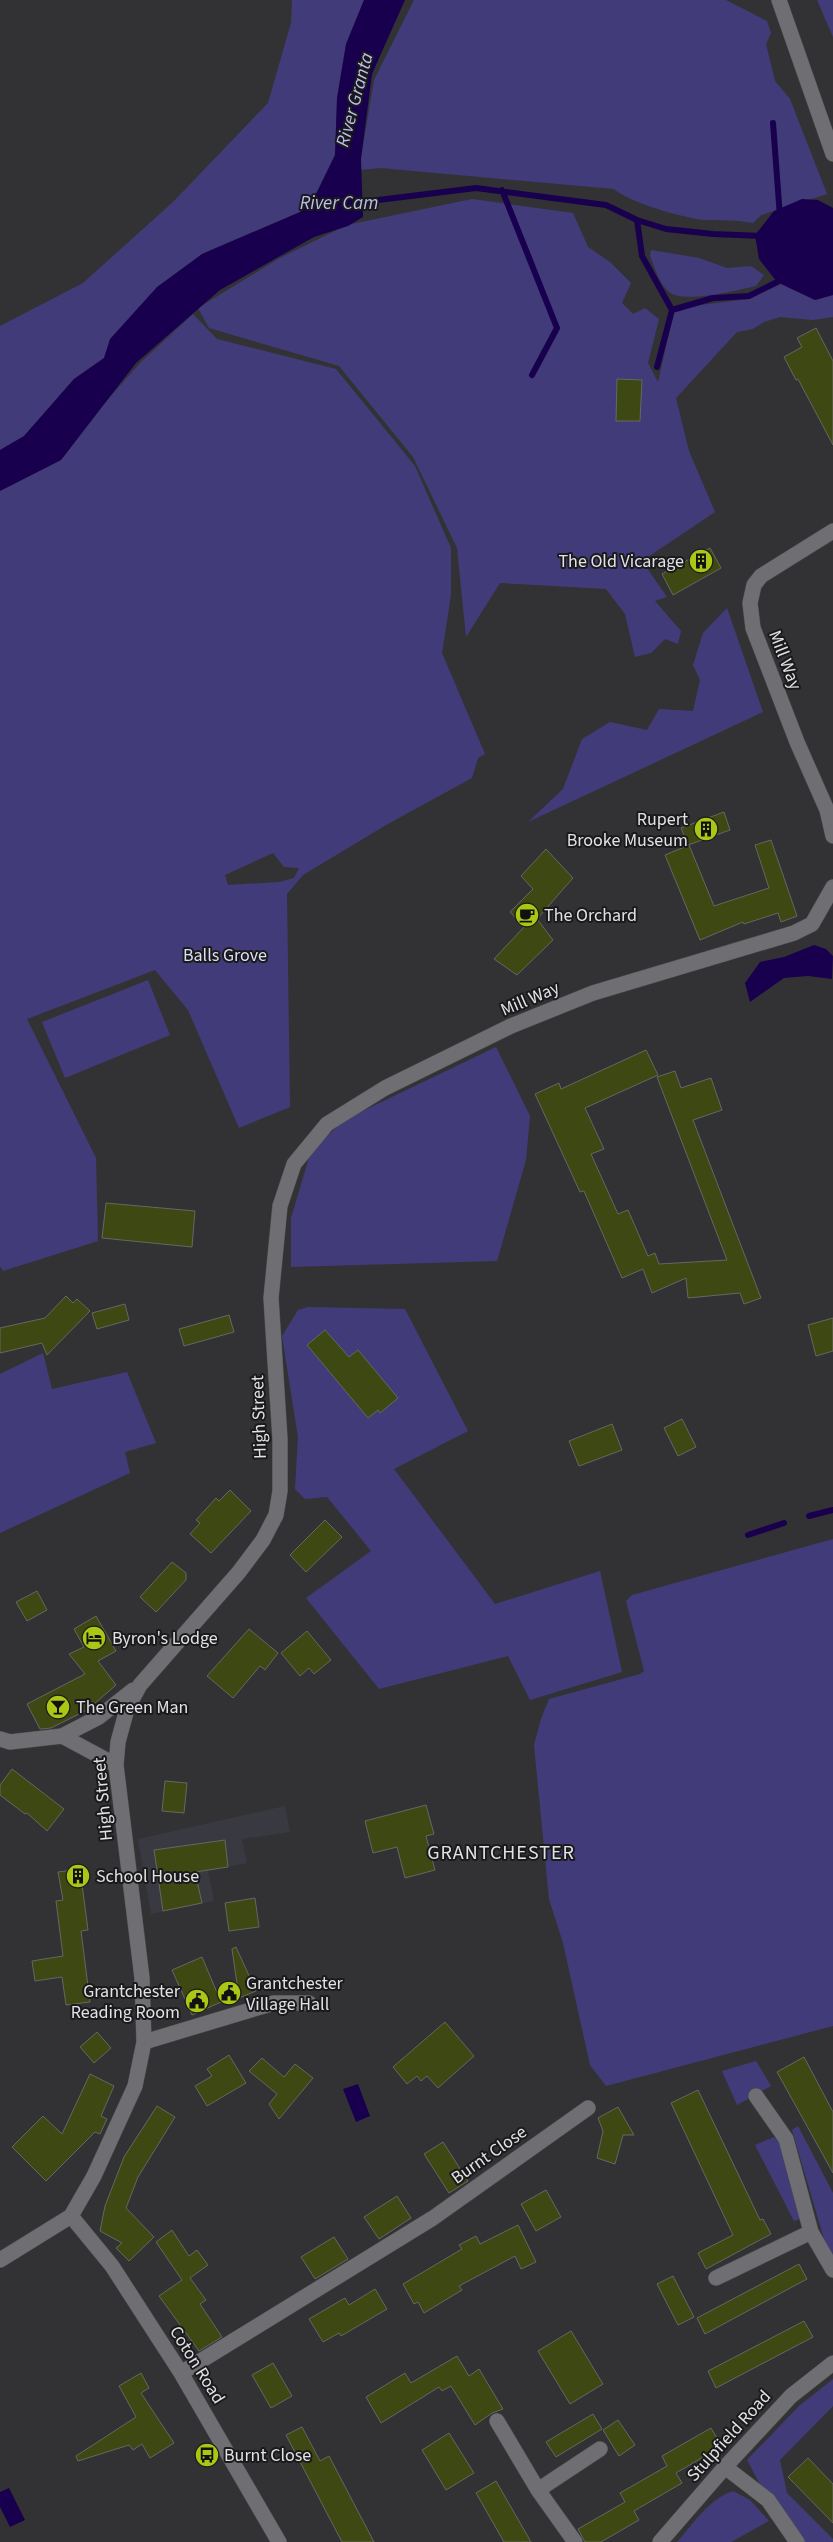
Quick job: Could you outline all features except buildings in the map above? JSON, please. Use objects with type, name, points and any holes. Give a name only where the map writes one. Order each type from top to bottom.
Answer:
[{"type":"street","points":[[779,0],[833,154]]},
{"type":"street","name":"Mill Way","points":[[833,531],[761,576],[754,585],[750,603],[753,628],[797,742],[827,810],[833,836]]},
{"type":"street","name":"Mill Way","points":[[280,1206],[294,1164],[326,1124],[385,1088],[511,1026],[593,993],[794,933],[812,924],[833,887]]},
{"type":"street","name":"High Street","points":[[71,2216],[115,2133],[135,2086],[144,2042],[142,1978],[116,1765],[118,1742],[127,1708],[140,1685],[239,1572],[263,1540],[276,1515],[280,1491],[280,1439],[271,1298],[280,1206]]},
{"type":"street","points":[[0,1739],[10,1742],[62,1736],[99,1717],[140,1685]]},
{"type":"street","points":[[62,1736],[116,1765]]},
{"type":"street","points":[[144,2042],[274,2003],[309,2003]]},
{"type":"street","points":[[756,2096],[786,2138],[811,2232],[833,2270]]},
{"type":"street","name":"Burnt Close","points":[[181,2373],[433,2218],[588,2108]]},
{"type":"street","points":[[0,2260],[71,2216]]},
{"type":"street","name":"Coton Road","points":[[71,2216],[112,2266],[181,2373],[279,2542]]},
{"type":"street","points":[[716,2278],[811,2232]]},
{"type":"street","name":"Stulpfield Road","points":[[660,2542],[725,2467],[791,2396],[833,2363]]},
{"type":"street","points":[[497,2421],[538,2490],[575,2542]]},
{"type":"street","points":[[538,2490],[600,2449]]},
{"type":"street","points":[[725,2467],[768,2500],[797,2542]]},
{"type":"shaded area","points":[[285,1806],[290,1832],[242,1839],[247,1863],[208,1871],[214,1901],[151,1914],[138,1839]]},
{"type":"green space","points":[[292,0],[364,0],[346,45],[337,98],[335,155],[317,192],[300,212],[202,254],[111,339],[104,358],[74,379],[24,436],[0,450],[0,326],[83,283],[173,202],[268,103],[291,23]]},
{"type":"green space","points":[[414,0],[726,0],[767,21],[771,33],[766,44],[775,81],[790,99],[827,194],[761,215],[753,223],[685,217],[631,199],[614,189],[381,168],[359,170],[374,80]]},
{"type":"green space","points":[[817,0],[833,0],[833,37]]},
{"type":"green space","points":[[472,199],[573,213],[588,247],[610,262],[631,283],[622,303],[633,314],[645,308],[659,319],[648,363],[658,382],[674,312],[700,305],[749,299],[781,284],[815,300],[833,295],[833,317],[813,320],[780,317],[764,322],[753,329],[737,332],[676,398],[689,451],[715,512],[642,561],[667,597],[655,601],[681,631],[678,644],[665,639],[651,653],[635,657],[625,614],[606,589],[500,583],[466,637],[457,548],[413,457],[339,366],[209,328],[198,308],[278,259],[347,225]]},
{"type":"green space","points":[[651,250],[699,258],[727,268],[751,266],[764,275],[756,286],[697,297],[675,295],[665,288],[659,279],[650,256]]},
{"type":"green space","name":"Balls Grove","points":[[193,314],[217,339],[336,369],[415,466],[451,548],[451,595],[442,653],[485,754],[478,758],[472,778],[386,825],[303,875],[287,894],[290,1107],[239,1128],[188,1010],[155,970],[27,1019],[96,1158],[98,1241],[3,1271],[0,1266],[0,491],[61,460],[102,406],[140,363]],"holes":[[[273,853],[284,867],[299,868],[294,878],[279,882],[228,885],[225,875]]]},
{"type":"green space","points":[[727,608],[763,712],[528,822],[563,789],[582,739],[610,722],[647,730],[659,709],[693,711],[700,680],[693,665],[703,633]]},
{"type":"green space","points":[[148,980],[170,1035],[65,1078],[42,1022]]},
{"type":"green space","points":[[496,1047],[530,1116],[526,1160],[497,1261],[291,1267],[291,1218],[311,1151],[344,1120]]},
{"type":"green space","points":[[308,1307],[405,1309],[468,1431],[394,1469],[495,1604],[600,1571],[622,1672],[530,1700],[508,1656],[379,1689],[306,1598],[371,1551],[327,1497],[305,1499],[295,1489],[298,1437],[282,1336],[298,1310]]},
{"type":"green space","points":[[43,1353],[52,1389],[127,1372],[156,1443],[125,1452],[130,1473],[0,1533],[0,1374]]},
{"type":"green space","points":[[833,1539],[833,2026],[606,2086],[590,2065],[563,1943],[549,1899],[534,1745],[549,1699],[640,1674],[644,1671],[626,1601],[632,1595]]},
{"type":"green space","points":[[756,2061],[771,2086],[737,2105],[722,2071]]},
{"type":"green space","points":[[798,2126],[833,2193],[833,2255],[824,2239],[792,2130]]},
{"type":"green space","points":[[774,2137],[782,2144],[802,2218],[794,2221],[755,2145]]},
{"type":"green space","points":[[833,2379],[833,2406],[780,2460],[787,2493],[833,2539],[833,2542],[804,2542],[763,2490],[747,2460],[799,2406]]},
{"type":"green space","points":[[733,2491],[750,2500],[769,2521],[731,2542],[677,2542],[709,2506]]},
{"type":"water","points":[[364,0],[405,0],[372,74],[361,159],[363,217],[348,226],[314,237],[220,290],[136,363],[61,460],[0,491],[0,450],[24,436],[74,379],[104,358],[110,339],[157,287],[202,254],[300,212],[317,192],[335,155],[337,98],[346,44]]},
{"type":"water","points":[[802,199],[818,200],[833,208],[833,295],[815,300],[777,282],[759,259],[755,235],[774,211]]},
{"type":"water","points":[[814,945],[826,949],[833,956],[832,979],[808,976],[784,978],[750,1002],[745,983],[760,962],[784,957]]},
{"type":"water","points":[[358,2084],[370,2116],[356,2122],[343,2089]]},
{"type":"water","points":[[9,2488],[25,2520],[10,2527],[0,2507],[0,2492]]},
{"type":"waterway","points":[[773,123],[780,217]]},
{"type":"waterway","name":"River Cam","points":[[354,203],[476,188],[606,205],[637,220],[666,229],[713,234],[762,236]]},
{"type":"waterway","points":[[502,190],[557,328],[532,375]]},
{"type":"waterway","points":[[637,220],[642,256],[672,310],[657,367]]},
{"type":"waterway","points":[[672,310],[713,298],[749,296],[777,282]]},
{"type":"waterway","points":[[809,1516],[833,1510]]},
{"type":"waterway","points":[[748,1535],[784,1523]]},
{"type":"place","name":"The Old Vicarage","points":[[701,561]]},
{"type":"place","name":"Rupert Brooke Museum","points":[[706,829]]},
{"type":"place","name":"The Orchard","points":[[527,915]]},
{"type":"place","name":"Byron's Lodge","points":[[94,1638]]},
{"type":"place","name":"The Green Man","points":[[58,1707]]},
{"type":"place","name":"School House","points":[[78,1876]]},
{"type":"place","name":"Grantchester Village Hall","points":[[229,1993]]},
{"type":"place","name":"Grantchester Reading Room","points":[[197,2001]]},
{"type":"place","name":"Burnt Close","points":[[207,2455]]},
{"type":"district","name":"GRANTCHESTER","points":[[501,1853]]},
{"type":"water label","name":"River Granta","points":[[355,100]]}]
